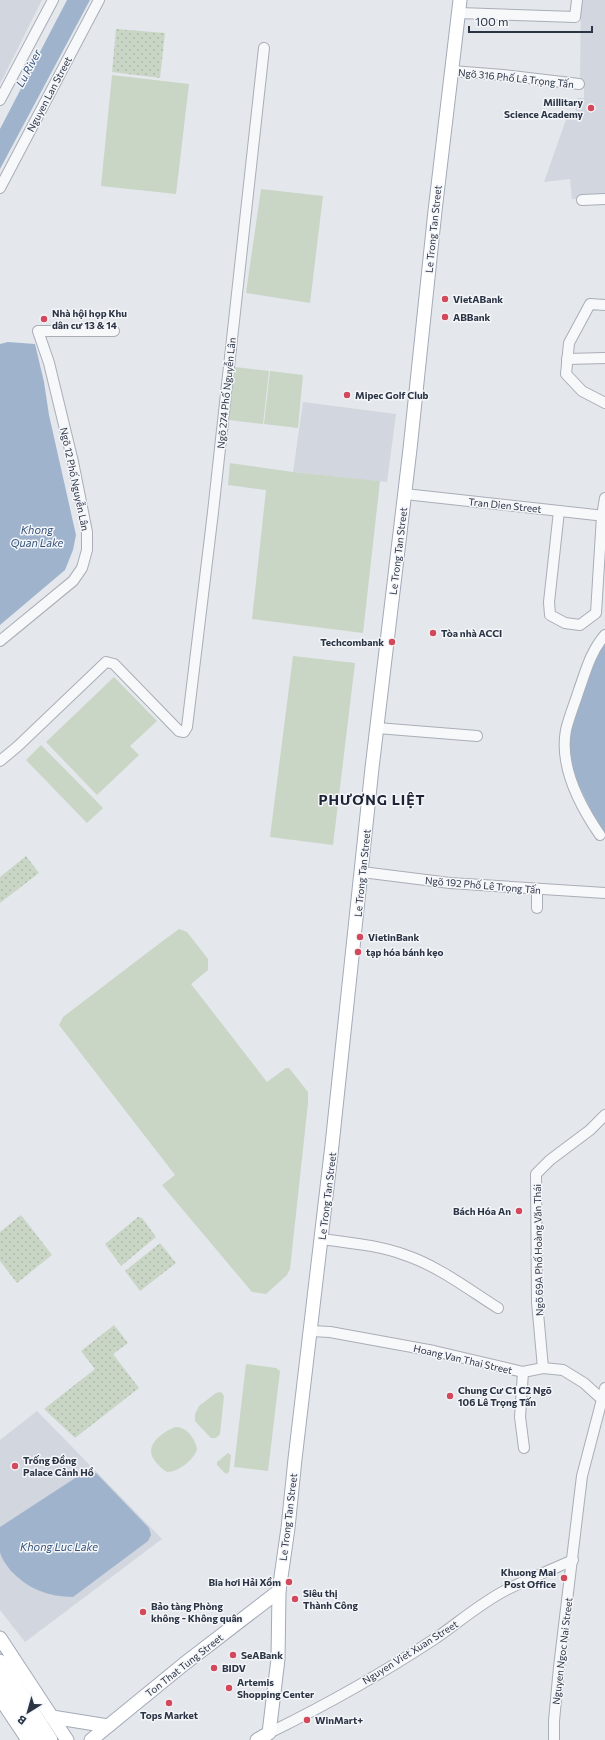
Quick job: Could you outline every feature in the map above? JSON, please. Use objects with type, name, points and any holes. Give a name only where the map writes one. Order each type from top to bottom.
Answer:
[{"type":"highway","points":[[0,1662],[50,1740]]},
{"type":"highway","points":[[0,1682],[38,1740]]},
{"type":"main road","name":"Le Trong Tan Street","points":[[269,1733],[278,1659],[279,1591],[288,1528],[322,1239],[377,728],[405,494],[435,211],[460,0]]},
{"type":"main road","name":"Ton That Tung Street","points":[[91,1740],[184,1664],[279,1591]]},
{"type":"main road","points":[[0,1638],[67,1740]]},
{"type":"main road","points":[[0,1698],[28,1740]]},
{"type":"main road","points":[[52,1717],[108,1726],[105,1740]]},
{"type":"main road","points":[[257,1740],[269,1733]]},
{"type":"street","points":[[0,100],[53,0]]},
{"type":"street","name":"Nguyen Lan Street","points":[[0,188],[99,0]]},
{"type":"street","points":[[459,13],[575,18],[577,0]]},
{"type":"street","name":"Ngõ 274 Phố Nguyễn Lân","points":[[0,761],[18,746],[106,662],[114,664],[179,731],[184,732],[187,727],[264,48]]},
{"type":"street","name":"Ngõ 316 Phố Lê Trọng Tấn","points":[[452,71],[579,84]]},
{"type":"street","points":[[582,200],[605,199]]},
{"type":"street","points":[[605,305],[590,304],[569,343],[566,374],[582,391],[605,403]]},
{"type":"street","name":"Ngõ 12 Phố Nguyễn Lân","points":[[0,641],[73,581],[82,568],[87,550],[87,532],[73,462],[49,363],[38,331],[114,331]]},
{"type":"street","points":[[568,359],[605,358]]},
{"type":"street","name":"Tran Dien Street","points":[[405,494],[604,516]]},
{"type":"street","points":[[559,511],[549,602],[550,615],[564,623],[580,625],[596,613],[605,498]]},
{"type":"street","points":[[600,836],[574,789],[567,764],[565,749],[566,731],[587,666],[596,646],[605,635]]},
{"type":"street","points":[[377,728],[477,736]]},
{"type":"street","name":"Ngõ 192 Phố Lê Trọng Tấn","points":[[362,872],[450,883],[605,893]]},
{"type":"street","points":[[537,908],[538,889]]},
{"type":"street","name":"Ngõ 69A Phố Hoàng Văn Thái","points":[[543,1368],[537,1302],[536,1174],[550,1160],[590,1130],[605,1115]]},
{"type":"street","points":[[322,1239],[386,1249],[407,1255],[436,1269],[498,1308]]},
{"type":"street","name":"Hoang Van Thai Street","points":[[311,1331],[330,1332],[434,1351],[524,1372],[543,1368],[563,1370],[584,1383],[603,1400]]},
{"type":"street","points":[[524,1372],[520,1417],[524,1448]]},
{"type":"street","name":"Nguyen Ngoc Nai Street","points":[[554,1740],[558,1675],[582,1476],[605,1388]]},
{"type":"street","name":"Nguyen Viet Xuan Street","points":[[269,1733],[330,1702],[392,1665],[435,1638],[481,1605],[505,1590],[573,1560]]},
{"type":"shaded area","points":[[0,0],[42,0],[0,84]]},
{"type":"shaded area","name":"Millitary Science Academy","points":[[581,0],[605,0],[605,201],[572,199],[570,179],[544,182],[567,117],[575,117],[577,98],[584,98],[584,80],[580,79]]},
{"type":"shaded area","points":[[303,402],[396,414],[387,482],[293,472]]},
{"type":"shaded area","points":[[37,1411],[162,1539],[25,1642],[0,1610],[0,1440]]},
{"type":"green space","points":[[116,29],[165,33],[160,78],[112,72]]},
{"type":"green space","points":[[112,75],[189,84],[176,194],[101,186]]},
{"type":"green space","points":[[261,189],[323,196],[310,303],[246,293]]},
{"type":"green space","points":[[235,367],[269,371],[263,424],[229,420]]},
{"type":"green space","points":[[270,371],[303,375],[298,428],[264,424]]},
{"type":"green space","points":[[230,463],[293,472],[380,481],[363,633],[252,619],[266,490],[228,485]]},
{"type":"green space","points":[[293,656],[355,663],[333,845],[270,837]]},
{"type":"green space","points":[[114,677],[157,721],[130,746],[139,755],[97,795],[46,742]]},
{"type":"green space","points":[[41,745],[103,808],[87,823],[26,760]]},
{"type":"green space","points":[[26,856],[39,873],[0,903],[0,877]]},
{"type":"green space","points":[[179,929],[187,932],[208,959],[208,970],[191,984],[267,1082],[286,1068],[289,1068],[308,1092],[290,1269],[287,1275],[266,1294],[252,1292],[162,1185],[175,1175],[59,1025],[63,1017]]},
{"type":"green space","points":[[21,1215],[52,1255],[17,1283],[0,1261],[0,1232]]},
{"type":"green space","points":[[138,1217],[142,1218],[156,1237],[121,1266],[105,1244]]},
{"type":"green space","points":[[160,1243],[176,1263],[140,1291],[125,1271]]},
{"type":"green space","points":[[114,1325],[128,1343],[113,1354],[139,1388],[75,1438],[44,1409],[95,1369],[81,1351]]},
{"type":"green space","points":[[246,1364],[276,1368],[280,1371],[268,1471],[234,1467]]},
{"type":"green space","points":[[221,1392],[224,1396],[220,1434],[216,1438],[211,1438],[195,1421],[195,1414],[199,1406],[216,1393]]},
{"type":"green space","points":[[175,1427],[183,1428],[192,1437],[197,1449],[193,1457],[185,1465],[176,1470],[167,1472],[155,1461],[151,1450],[152,1445],[159,1436]]},
{"type":"green space","points":[[228,1453],[231,1455],[229,1472],[226,1474],[217,1465],[217,1462]]},
{"type":"water","points":[[67,0],[90,0],[0,169],[0,129]]},
{"type":"water","name":"Khong Quan Lake","points":[[8,342],[35,344],[44,382],[49,415],[76,535],[73,550],[65,570],[0,625],[0,344]]},
{"type":"water","points":[[605,642],[605,834],[595,819],[575,776],[571,766],[569,747],[573,718],[578,703],[599,648]]},
{"type":"water","name":"Khong Luc Lake","points":[[86,1471],[92,1471],[97,1474],[149,1528],[151,1535],[148,1541],[73,1597],[47,1594],[24,1583],[4,1562],[0,1552],[0,1527]]},
{"type":"place","name":"Millitary Science Academy","points":[[591,108]]},
{"type":"place","name":"VietABank","points":[[445,299]]},
{"type":"place","name":"ABBank","points":[[445,317]]},
{"type":"place","name":"Nhà hội họp Khu dân cư 13 & 14","points":[[44,319]]},
{"type":"place","name":"Mipec Golf Club","points":[[347,395]]},
{"type":"place","name":"Tòa nhà ACCI","points":[[433,633]]},
{"type":"place","name":"Techcombank","points":[[392,642]]},
{"type":"place","name":"VietinBank","points":[[360,937]]},
{"type":"place","name":"tạp hóa bánh kẹo","points":[[358,952]]},
{"type":"place","name":"Bách Hóa An","points":[[519,1211]]},
{"type":"place","name":"Chung Cư C1 C2 Ngõ 106 Lê Trọng Tấn","points":[[450,1396]]},
{"type":"place","name":"Trống Đồng Palace Cảnh Hồ","points":[[15,1466]]},
{"type":"place","name":"Khuong Mai Post Office","points":[[564,1578]]},
{"type":"place","name":"Bia hơi Hải Xồm","points":[[289,1582]]},
{"type":"place","name":"Siêu thị Thành Công","points":[[295,1599]]},
{"type":"place","name":"Bảo tàng Phòng không - Không quân","points":[[143,1612]]},
{"type":"place","name":"SeABank","points":[[233,1655]]},
{"type":"place","name":"BIDV","points":[[214,1668]]},
{"type":"place","name":"Artemis Shopping Center","points":[[229,1688]]},
{"type":"place","name":"Tops Market","points":[[169,1703]]},
{"type":"place","name":"WinMart+","points":[[307,1720]]},
{"type":"district","name":"PHƯƠNG LIỆT","points":[[372,799]]},
{"type":"water label","name":"Lu River","points":[[28,68]]}]
